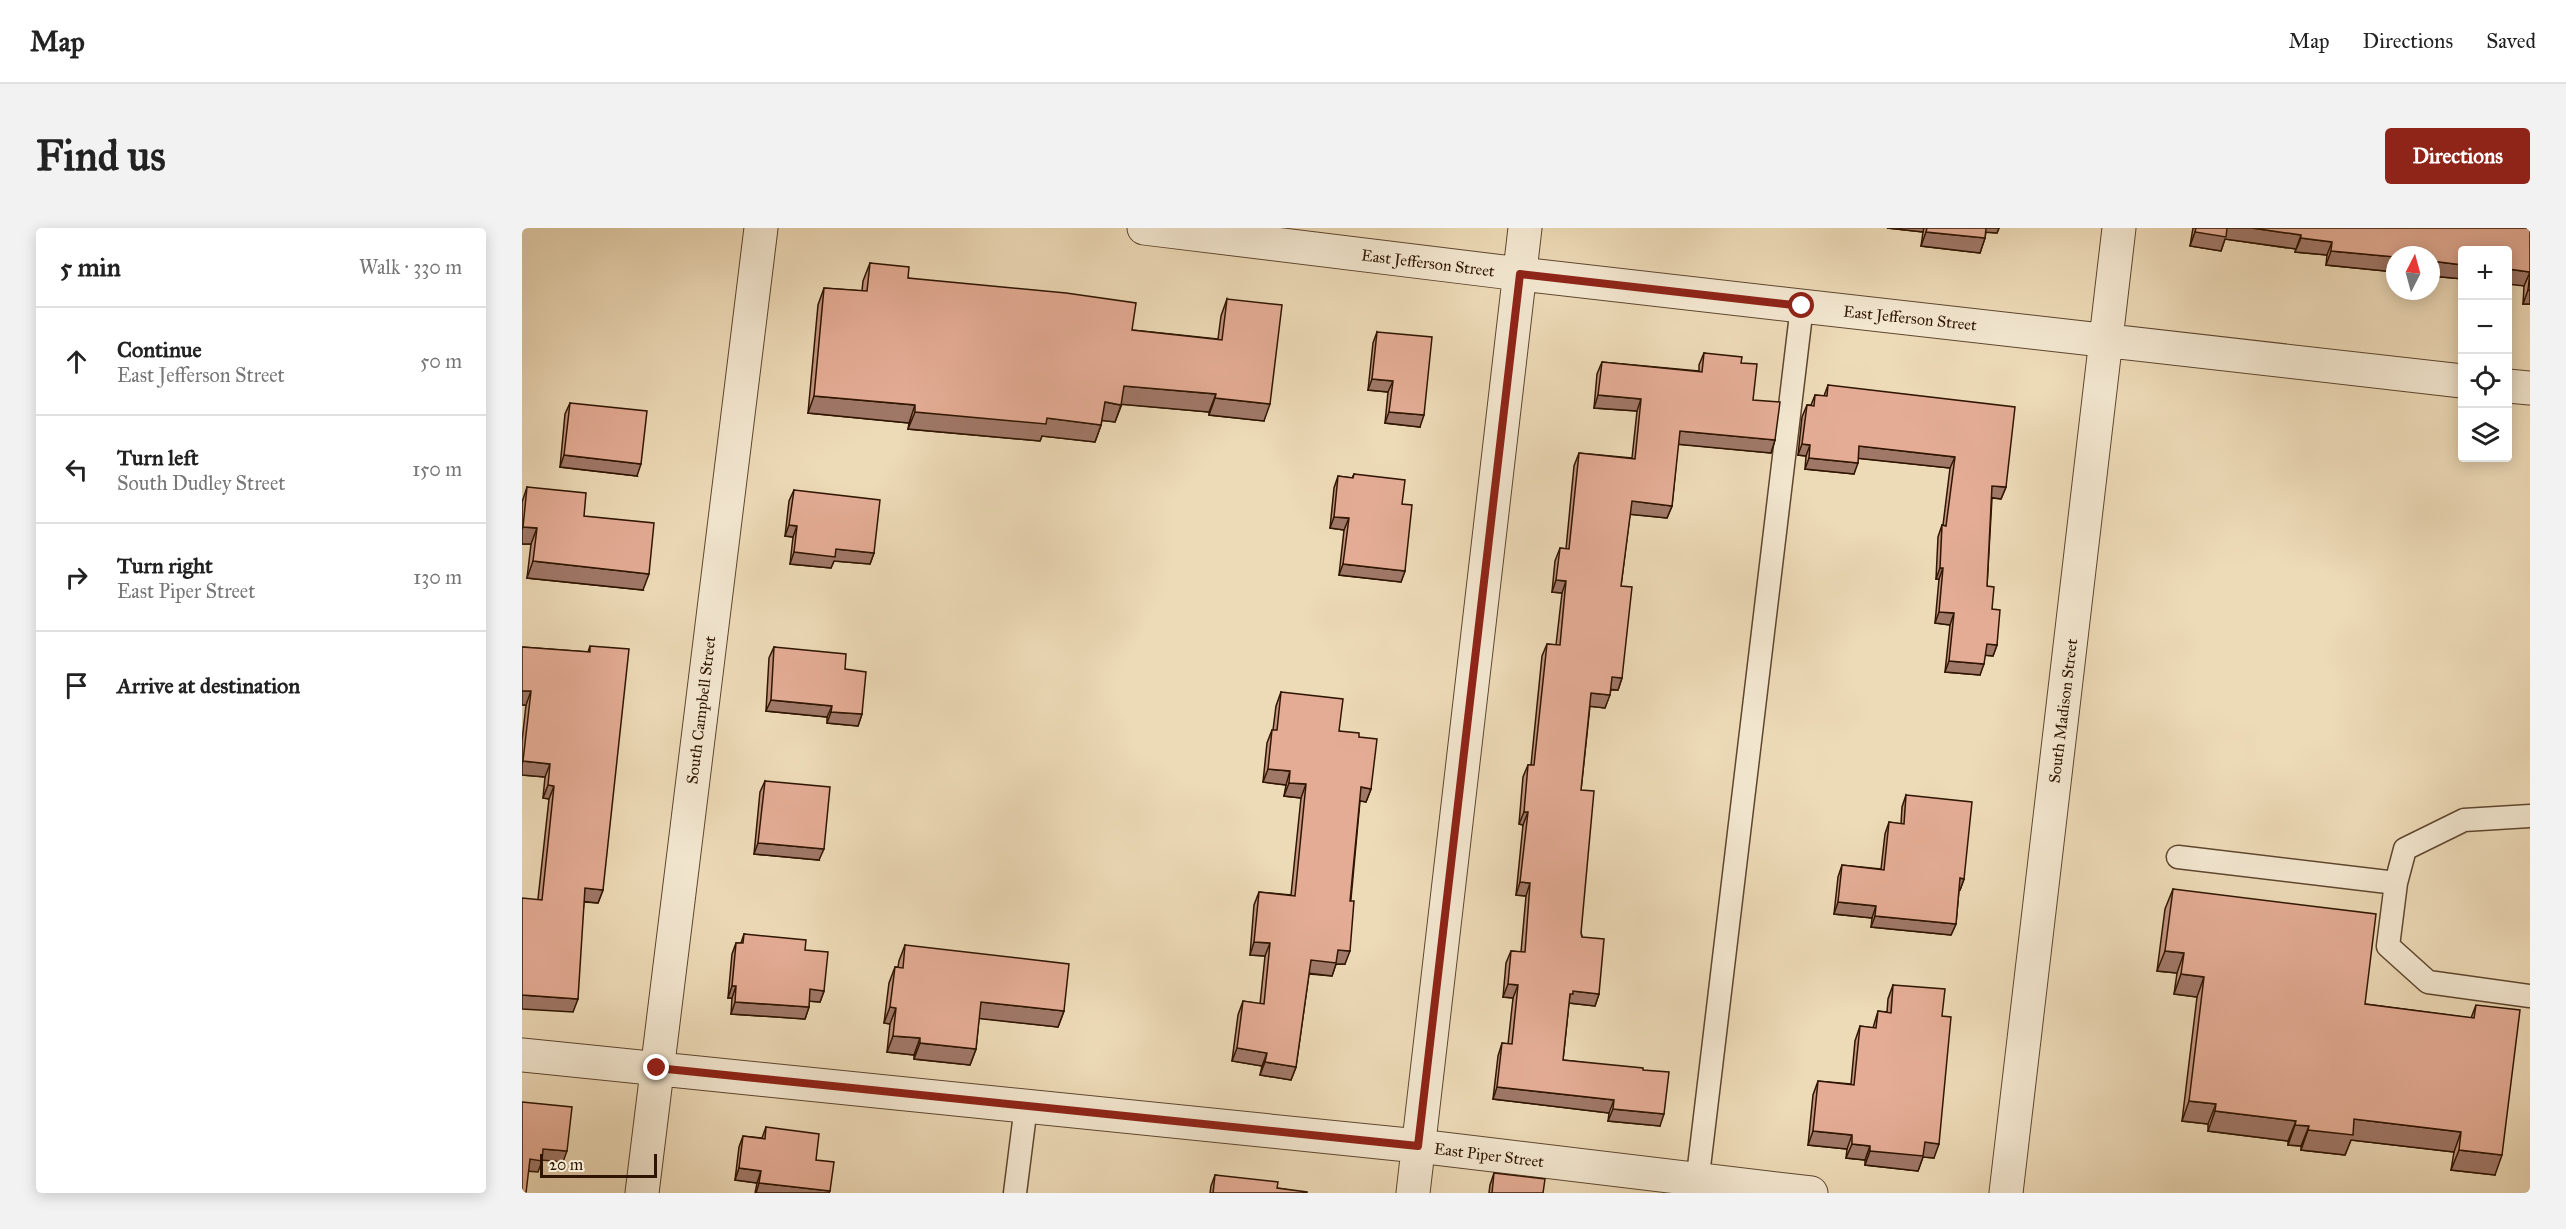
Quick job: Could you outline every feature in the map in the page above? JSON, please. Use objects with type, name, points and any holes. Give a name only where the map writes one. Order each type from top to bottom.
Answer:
[{"type":"street","name":"South Campbell Street","points":[[642,1193],[761,228]]},
{"type":"street","name":"East Jefferson Street","points":[[1144,228],[1520,274],[2458,380]]},
{"type":"street","points":[[1413,1193],[1525,228]]},
{"type":"street","name":"South Madison Street","points":[[2006,1193],[2119,228]]},
{"type":"street","points":[[2512,386],[2530,388]]},
{"type":"street","name":"East Piper Street","points":[[522,1055],[1418,1146],[1696,1186],[1811,1193]]},
{"type":"lane","points":[[1696,1186],[1802,306]]},
{"type":"lane","points":[[2530,816],[2464,820],[2405,849],[2396,883],[2388,946],[2428,982],[2530,996]]},
{"type":"lane","points":[[2178,857],[2396,883]]},
{"type":"lane","points":[[1015,1193],[1026,1106]]},
{"type":"building","points":[[1927,228],[1986,228],[1985,238],[1926,232]]},
{"type":"building","points":[[2196,228],[2227,228],[2226,237],[2195,232]]},
{"type":"building","points":[[2252,228],[2530,228],[2530,272],[2512,270],[2512,246],[2458,246],[2458,264],[2440,262],[2440,246],[2386,246],[2386,256],[2331,251],[2332,242],[2301,238],[2301,235]]},
{"type":"building","points":[[870,263],[909,267],[908,278],[1066,293],[1136,303],[1132,330],[1222,340],[1227,299],[1282,305],[1270,404],[1215,398],[1216,394],[1124,386],[1121,405],[1105,402],[1101,425],[1047,418],[1046,424],[915,412],[915,405],[814,396],[824,288],[867,291]]},
{"type":"building","points":[[1377,332],[1432,337],[1424,415],[1389,412],[1393,381],[1372,379]]},
{"type":"building","points":[[1704,353],[1742,357],[1741,363],[1757,364],[1753,400],[1780,402],[1775,440],[1680,431],[1672,506],[1632,501],[1621,586],[1632,587],[1622,678],[1612,677],[1610,695],[1591,693],[1581,790],[1594,791],[1581,933],[1582,937],[1604,939],[1599,994],[1573,991],[1573,994],[1570,994],[1563,1060],[1669,1072],[1664,1114],[1613,1109],[1614,1100],[1497,1087],[1502,1043],[1512,1044],[1518,985],[1508,984],[1511,951],[1525,952],[1530,883],[1520,882],[1528,812],[1524,812],[1528,765],[1534,765],[1547,644],[1560,645],[1566,581],[1556,580],[1560,548],[1569,549],[1579,453],[1635,459],[1641,399],[1598,395],[1602,362],[1702,372]]},
{"type":"building","points":[[1828,385],[2015,407],[2006,487],[1992,486],[1987,586],[1994,587],[1992,609],[2000,610],[1997,645],[1987,644],[1984,664],[1949,661],[1954,613],[1939,612],[1943,568],[1940,568],[1942,525],[1946,526],[1955,457],[1859,446],[1858,463],[1809,458],[1810,445],[1802,444],[1807,405],[1814,406],[1815,395],[1827,396]]},
{"type":"building","points":[[570,403],[647,411],[641,464],[564,455]]},
{"type":"building","points":[[1354,474],[1405,480],[1402,504],[1412,505],[1405,571],[1343,564],[1349,518],[1334,517],[1338,476],[1353,478]]},
{"type":"building","points":[[527,487],[586,493],[584,516],[654,523],[649,574],[533,561],[537,528],[523,527]]},
{"type":"building","points":[[794,490],[880,500],[874,553],[836,549],[835,557],[794,552],[797,526],[789,525]]},
{"type":"building","points":[[590,646],[629,649],[603,890],[585,888],[578,999],[522,995],[522,898],[542,900],[554,786],[548,785],[550,764],[523,761],[531,691],[522,691],[522,647],[590,652]]},
{"type":"building","points":[[774,647],[846,654],[845,669],[866,672],[862,714],[831,712],[832,706],[771,700]]},
{"type":"building","points":[[1281,692],[1343,699],[1339,731],[1359,733],[1359,737],[1377,739],[1371,789],[1361,787],[1350,901],[1354,901],[1350,951],[1338,950],[1336,963],[1311,960],[1296,1067],[1265,1062],[1267,1053],[1237,1048],[1243,1001],[1264,1004],[1270,943],[1254,942],[1259,892],[1295,896],[1306,784],[1289,783],[1290,771],[1268,769],[1272,730],[1277,730]]},
{"type":"building","points":[[765,781],[830,787],[824,849],[758,843]]},
{"type":"building","points":[[1906,795],[1972,802],[1964,879],[1960,878],[1956,924],[1875,916],[1876,906],[1838,902],[1842,865],[1884,870],[1889,822],[1904,824]]},
{"type":"building","points":[[2173,889],[2376,914],[2365,1004],[2474,1018],[2476,1005],[2520,1010],[2502,1155],[2459,1150],[2461,1132],[2354,1119],[2353,1135],[2308,1130],[2309,1126],[2295,1125],[2296,1121],[2215,1111],[2216,1104],[2189,1101],[2204,977],[2181,974],[2184,953],[2165,951]]},
{"type":"building","points":[[744,934],[806,940],[805,950],[828,952],[824,991],[810,989],[809,1007],[735,1002],[736,986],[732,986],[736,943],[743,943]]},
{"type":"building","points":[[905,945],[1069,964],[1064,1011],[981,1002],[976,1049],[920,1043],[920,1038],[893,1036],[896,1008],[890,1007],[895,967],[903,968]]},
{"type":"building","points":[[1893,985],[1945,989],[1942,1016],[1951,1017],[1939,1144],[1925,1142],[1923,1156],[1870,1151],[1870,1146],[1852,1144],[1852,1135],[1813,1131],[1818,1081],[1854,1085],[1860,1026],[1876,1028],[1878,1011],[1891,1013]]},
{"type":"building","points":[[522,1102],[572,1107],[567,1151],[543,1149],[542,1161],[530,1159],[526,1193],[522,1193]]},
{"type":"building","points":[[766,1127],[819,1134],[816,1160],[834,1162],[830,1191],[759,1183],[761,1171],[739,1168],[743,1136],[765,1139]]},
{"type":"building","points":[[1494,1173],[1545,1179],[1543,1193],[1492,1193]]},
{"type":"building","points":[[1215,1175],[1278,1182],[1277,1188],[1307,1193],[1213,1193]]},
{"type":"route","points":[[657,1068],[1418,1146],[1520,274],[1802,306]]}]
